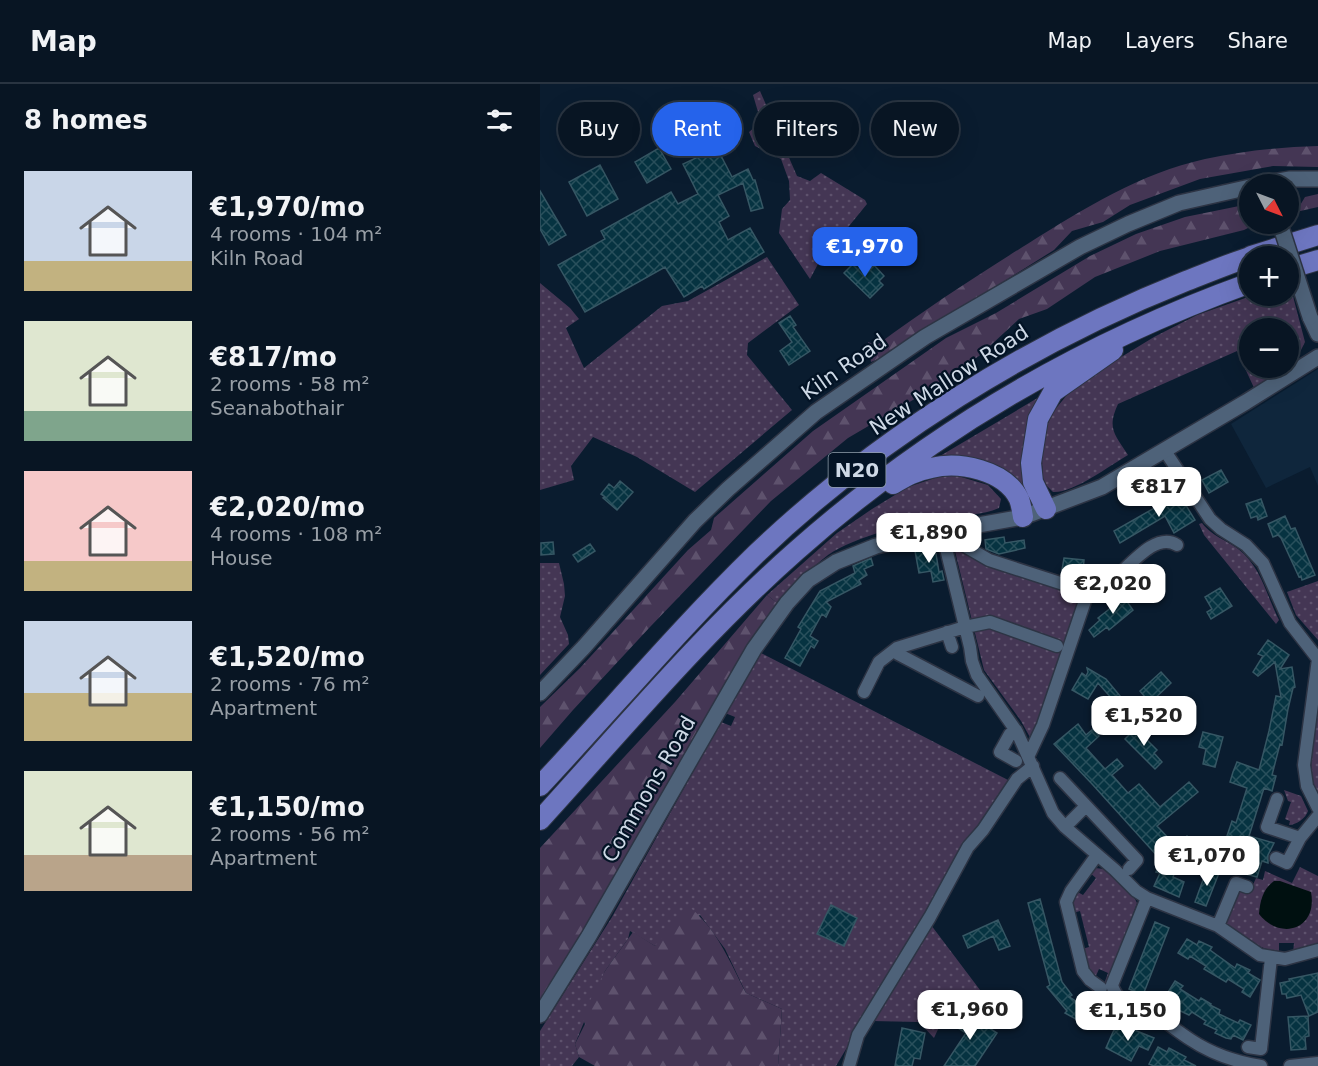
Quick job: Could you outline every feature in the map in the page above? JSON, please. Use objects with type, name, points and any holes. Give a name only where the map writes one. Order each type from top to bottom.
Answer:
[{"type":"highway","name":"New Mallow Road","points":[[1286,246],[1318,236]]},
{"type":"highway","points":[[1299,266],[1318,260]]},
{"type":"highway","name":"New Mallow Road","points":[[540,786],[757,554],[812,505],[873,457],[937,411],[1046,346],[1138,300],[1239,261]]},
{"type":"highway","name":"N20","points":[[540,820],[706,638],[796,550],[881,481],[972,418],[1062,365],[1157,319],[1239,287]]},
{"type":"highway","name":"N20","points":[[1046,509],[1033,483],[1031,463],[1038,419],[1053,392],[1157,319]]},
{"type":"highway","name":"N20","points":[[796,550],[886,488],[915,472],[932,467],[961,467],[983,471],[993,476],[1009,486],[1015,493],[1020,501],[1023,517]]},
{"type":"street","points":[[1299,179],[1318,179]]},
{"type":"street","name":"Kiln Road","points":[[540,693],[584,647],[695,521],[751,468],[816,412],[925,337],[1080,247],[1179,203],[1239,189]]},
{"type":"street","points":[[1283,234],[1310,317],[1318,334]]},
{"type":"street","name":"Commons Road","points":[[540,1015],[589,936],[748,659],[773,621],[800,588],[826,567],[876,546],[1023,517],[1102,488],[1318,357]]},
{"type":"street","points":[[1165,451],[1210,519],[1221,530],[1246,544],[1263,563],[1290,623],[1318,659],[1304,765],[1307,786],[1318,808]]},
{"type":"street","points":[[949,530],[963,545],[989,560],[1088,592],[1103,588],[1155,545],[1168,541],[1177,545]]},
{"type":"street","points":[[949,530],[965,627],[977,675],[1016,730],[1026,761],[1053,813],[1065,827],[1136,891],[1147,898],[1218,926],[1260,955],[1285,959],[1318,950]]},
{"type":"street","points":[[849,1066],[858,1035],[930,917],[968,847],[1017,779],[1043,725],[1088,592]]},
{"type":"street","points":[[864,692],[879,662],[897,648],[965,627],[990,622],[1057,646]]},
{"type":"street","points":[[947,632],[952,647]]},
{"type":"street","points":[[897,648],[898,654],[978,696]]},
{"type":"street","points":[[1016,730],[1010,734],[1000,752],[1026,761]]},
{"type":"street","points":[[1059,778],[1137,860],[1129,869]]},
{"type":"street","points":[[1277,799],[1267,826],[1300,838]]},
{"type":"street","points":[[1065,827],[1086,806]]},
{"type":"street","points":[[1276,858],[1287,863],[1300,838],[1318,816]]},
{"type":"street","points":[[1097,855],[1071,891],[1066,902],[1083,971],[1101,988]]},
{"type":"street","points":[[1218,926],[1236,883],[1247,887]]},
{"type":"street","points":[[1147,898],[1112,985],[1114,993],[1120,1000],[1148,1011],[1193,1042],[1222,1056],[1261,1066]]},
{"type":"street","points":[[1248,1047],[1260,1049],[1271,958]]},
{"type":"street","points":[[1290,1066],[1318,1064]]},
{"type":"shaded area","points":[[1318,369],[1318,486],[1310,467],[1266,488],[1231,424]]},
{"type":"shaded area","points":[[1274,881],[1311,892],[1312,905],[1303,923],[1287,929],[1277,927],[1259,914],[1263,896]]},
{"type":"green space","points":[[760,91],[765,102],[755,102],[753,95]]},
{"type":"green space","points":[[754,128],[754,144],[749,132]]},
{"type":"green space","points":[[1318,146],[1318,167],[1273,166],[1200,179],[1130,205],[1103,222],[1072,231],[1054,250],[881,358],[871,362],[868,342],[877,345],[1009,255],[1092,205],[1135,183],[1181,165],[1219,156],[1290,147]]},
{"type":"green space","points":[[775,156],[788,156],[797,176],[810,181],[821,173],[865,200],[867,204],[818,264],[810,279],[779,233],[782,209],[790,200],[789,181],[781,159]]},
{"type":"green space","points":[[1318,194],[1318,207],[1299,211],[1305,197]]},
{"type":"green space","points":[[1239,206],[1239,231],[1160,251],[1095,277],[1047,309],[1019,319],[979,356],[918,397],[848,438],[771,501],[650,627],[540,748],[540,707],[580,668],[688,550],[711,530],[714,518],[813,431],[946,338],[996,313],[1090,256],[1136,234],[1185,217]]},
{"type":"green space","points":[[767,257],[799,305],[748,343],[747,355],[792,410],[695,492],[637,457],[593,437],[571,466],[574,480],[540,490],[540,283],[570,308],[579,319],[566,328],[584,368],[662,306],[688,301]]},
{"type":"green space","points":[[1239,300],[1239,306],[1296,306],[1299,318],[1239,318],[1239,355],[1237,351],[1118,404],[1113,419],[1114,431],[1128,455],[1071,488],[1053,492],[1043,478],[1042,460],[1044,433],[1053,412],[1071,390],[1095,373],[1154,337],[1197,315]]},
{"type":"green space","points":[[1299,319],[1305,342],[1299,354]]},
{"type":"green space","points":[[1249,378],[1271,378],[1255,390]]},
{"type":"green space","points":[[1051,390],[1034,500],[1018,485],[935,459]]},
{"type":"green space","points":[[941,476],[958,476],[988,485],[1001,499],[999,508],[979,514],[945,517],[917,523],[853,542],[821,560],[781,606],[767,595],[837,533],[872,509],[908,487]]},
{"type":"green space","points":[[1202,523],[1211,532],[1244,554],[1256,569],[1279,620],[1276,624],[1204,535],[1199,524]]},
{"type":"green space","points":[[953,543],[960,548],[1077,594],[1080,602],[1032,741],[1021,721],[984,670]]},
{"type":"green space","points":[[540,563],[559,563],[565,596],[560,617],[568,635],[569,644],[540,675]]},
{"type":"green space","points":[[1318,581],[1318,640],[1296,615],[1287,592]]},
{"type":"green space","points":[[767,595],[781,606],[540,1015],[540,848],[675,702]]},
{"type":"green space","points":[[757,651],[1008,780],[836,1066],[778,1066],[782,1009],[746,993],[725,949],[700,915],[655,946],[630,931],[628,939],[605,971],[575,1044],[579,1057],[572,1066],[540,1066],[540,1031],[612,917],[721,722],[731,726],[735,717],[725,713]]},
{"type":"green space","points":[[1318,705],[1318,796],[1311,763]]},
{"type":"green space","points":[[1284,790],[1301,796],[1308,811],[1303,819],[1292,825],[1289,825],[1290,821],[1285,819],[1291,802],[1288,801]]},
{"type":"green space","points":[[1300,867],[1318,876],[1318,944],[1293,953],[1294,943],[1279,943],[1279,952],[1257,945],[1226,924],[1239,891],[1249,894],[1256,878],[1263,880],[1265,871],[1292,883]]},
{"type":"green space","points":[[1095,868],[1104,869],[1137,903],[1103,996],[1100,995],[1108,973],[1099,969],[1095,978],[1090,972],[1082,949],[1089,947],[1080,911],[1073,913],[1072,903],[1076,891],[1083,895],[1096,878],[1090,873]]},
{"type":"green space","points":[[688,906],[707,924],[728,957],[746,993],[782,1009],[778,1066],[595,1066],[579,1057],[575,1044],[585,1024],[582,1016],[605,971],[633,932],[655,946]]},
{"type":"green space","points":[[931,925],[980,990],[973,1003],[960,995],[946,1012],[934,1038],[919,1022],[872,1021]]},
{"type":"building","points":[[652,152],[652,156],[664,156],[671,169],[647,183],[635,162]]},
{"type":"building","points":[[700,156],[721,156],[732,177],[748,169],[755,180],[763,208],[751,211],[743,183],[718,195],[729,216],[719,222],[728,240],[750,228],[764,252],[704,289],[702,286],[684,297],[665,267],[585,312],[558,265],[605,239],[601,231],[671,192],[678,204],[698,194],[683,164]]},
{"type":"building","points":[[600,165],[618,199],[587,216],[569,182]]},
{"type":"building","points":[[540,191],[566,235],[549,245],[540,229]]},
{"type":"building","points":[[858,259],[869,270],[874,265],[884,276],[879,281],[883,285],[870,298],[844,273]]},
{"type":"building","points":[[790,316],[796,325],[793,327],[810,351],[789,365],[780,351],[792,342],[779,323]]},
{"type":"building","points":[[1221,470],[1228,482],[1209,493],[1202,480]]},
{"type":"building","points":[[620,481],[633,492],[617,510],[601,494],[609,484],[614,488]]},
{"type":"building","points":[[1179,494],[1195,520],[1174,533],[1165,516],[1120,543],[1114,531]]},
{"type":"building","points":[[1261,499],[1267,516],[1258,520],[1257,516],[1251,518],[1246,504]]},
{"type":"building","points":[[1285,516],[1291,529],[1295,528],[1315,575],[1302,580],[1281,538],[1278,535],[1273,537],[1268,524]]},
{"type":"building","points":[[1004,537],[1005,543],[1024,540],[1025,548],[999,554],[986,549],[985,540]]},
{"type":"building","points":[[553,542],[554,554],[541,555],[541,543]]},
{"type":"building","points":[[590,544],[595,551],[578,562],[573,555]]},
{"type":"building","points":[[935,548],[939,572],[942,571],[944,580],[933,582],[931,571],[919,573],[915,551]]},
{"type":"building","points":[[871,558],[873,565],[864,569],[867,575],[859,580],[861,584],[826,602],[831,607],[826,617],[822,614],[810,636],[818,641],[814,648],[811,646],[800,666],[785,658],[801,629],[798,627],[820,591],[855,573],[853,566]]},
{"type":"building","points":[[1064,558],[1084,560],[1083,572],[1062,570]]},
{"type":"building","points":[[1220,588],[1232,606],[1211,619],[1207,612],[1212,609],[1205,597]]},
{"type":"building","points":[[1125,591],[1132,600],[1128,603],[1133,610],[1109,630],[1107,627],[1094,637],[1089,630],[1100,620],[1098,618],[1117,603],[1114,600]]},
{"type":"building","points":[[1268,640],[1289,655],[1280,669],[1292,667],[1295,687],[1288,709],[1282,745],[1280,744],[1272,775],[1276,776],[1272,791],[1264,788],[1249,836],[1274,843],[1268,855],[1268,863],[1262,861],[1257,877],[1227,869],[1234,844],[1224,845],[1232,821],[1236,823],[1247,788],[1230,782],[1233,772],[1237,762],[1259,770],[1276,696],[1281,697],[1275,662],[1258,676],[1253,672],[1263,656],[1258,654]]},
{"type":"building","points":[[1087,668],[1106,679],[1120,696],[1114,701],[1098,683],[1088,699],[1072,690],[1082,673],[1086,676]]},
{"type":"building","points":[[1161,672],[1171,683],[1150,703],[1140,691]]},
{"type":"building","points":[[1078,724],[1086,735],[1093,729],[1099,736],[1086,748],[1105,769],[1117,759],[1123,766],[1112,775],[1128,793],[1139,784],[1160,807],[1189,782],[1198,792],[1157,826],[1174,844],[1159,858],[1054,744]]},
{"type":"building","points":[[1139,725],[1146,733],[1143,736],[1157,750],[1154,753],[1162,762],[1155,769],[1125,739]]},
{"type":"building","points":[[1203,732],[1223,737],[1215,767],[1203,764],[1206,749],[1199,747]]},
{"type":"building","points":[[1187,836],[1194,843],[1181,852],[1178,845]]},
{"type":"building","points":[[1160,862],[1176,869],[1173,877],[1184,882],[1179,897],[1154,886],[1160,873],[1156,872]]},
{"type":"building","points":[[1207,869],[1219,873],[1206,906],[1195,902]]},
{"type":"building","points":[[1040,899],[1062,982],[1072,995],[1069,997],[1091,1010],[1083,1023],[1065,1013],[1067,1011],[1047,987],[1050,985],[1028,903]]},
{"type":"building","points":[[831,905],[857,918],[844,946],[817,934]]},
{"type":"building","points":[[998,920],[1010,946],[999,950],[993,936],[968,948],[963,936]]},
{"type":"building","points":[[1155,922],[1169,928],[1143,995],[1129,989]]},
{"type":"building","points":[[1187,939],[1197,945],[1199,941],[1212,947],[1210,950],[1235,968],[1237,964],[1250,970],[1248,973],[1260,980],[1250,997],[1242,992],[1244,989],[1228,979],[1226,982],[1204,969],[1206,966],[1190,956],[1188,959],[1178,953]]},
{"type":"building","points":[[1318,973],[1318,1012],[1309,1016],[1301,995],[1287,998],[1286,994],[1282,994],[1280,983]]},
{"type":"building","points":[[1175,981],[1183,986],[1180,989],[1220,1010],[1219,1014],[1238,1023],[1240,1020],[1251,1025],[1243,1040],[1233,1035],[1231,1039],[1215,1033],[1217,1030],[1204,1024],[1206,1021],[1192,1012],[1189,1015],[1174,1008],[1176,1005],[1165,997]]},
{"type":"building","points":[[955,1006],[997,1033],[975,1066],[944,1066],[966,1033],[958,1028],[962,1022],[950,1014]]},
{"type":"building","points":[[1308,1016],[1309,1036],[1305,1037],[1306,1049],[1291,1050],[1288,1017]]},
{"type":"building","points":[[1117,1023],[1154,1038],[1148,1050],[1139,1046],[1131,1061],[1106,1048]]},
{"type":"building","points":[[902,1028],[925,1033],[920,1059],[914,1058],[912,1066],[895,1066]]},
{"type":"building","points":[[1158,1047],[1167,1052],[1169,1048],[1186,1057],[1184,1060],[1196,1066],[1149,1064]]}]
